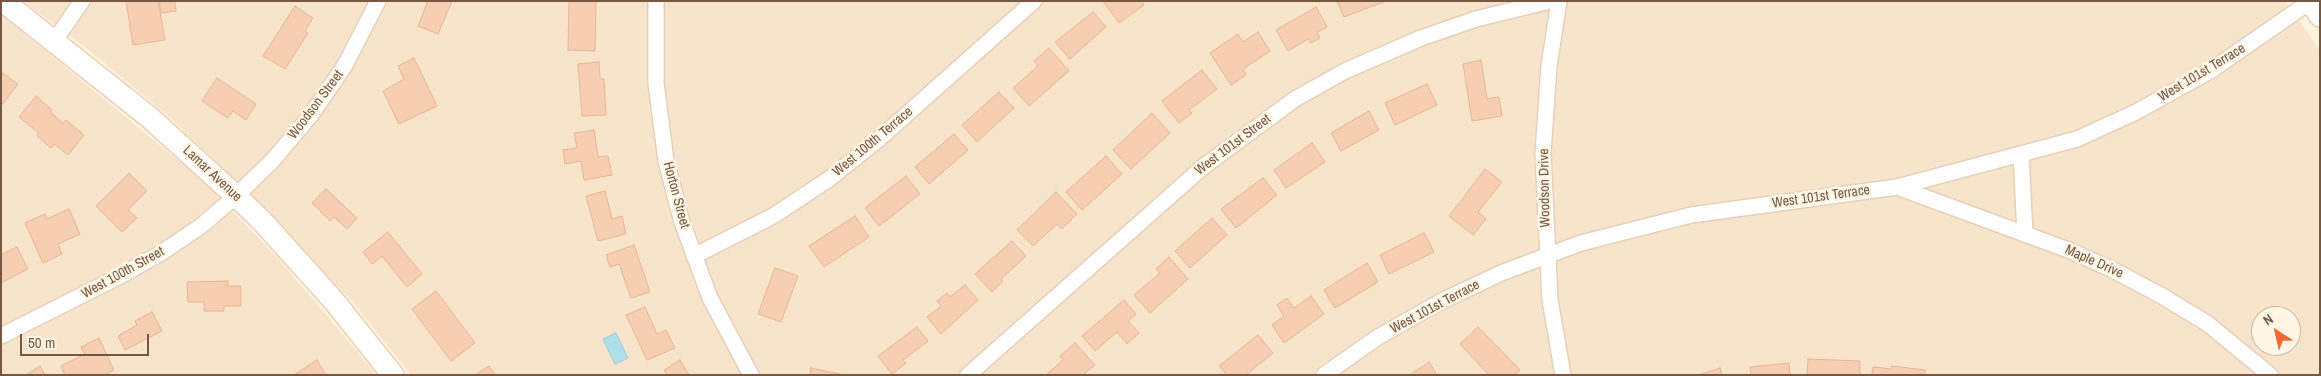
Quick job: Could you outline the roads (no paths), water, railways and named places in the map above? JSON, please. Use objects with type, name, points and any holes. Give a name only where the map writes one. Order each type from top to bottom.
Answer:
[{"type":"street","name":"Lamar Avenue","points":[[4,1],[149,117],[236,196],[262,221],[334,302],[393,375]]},
{"type":"street","points":[[55,40],[82,1]]},
{"type":"street","name":"Woodson Street","points":[[236,196],[272,162],[311,115],[345,65],[378,1]]},
{"type":"street","name":"Horton Street","points":[[656,1],[656,83],[666,161],[682,222],[710,298],[751,375]]},
{"type":"street","name":"West 100th Terrace","points":[[694,256],[773,216],[829,179],[879,139],[1034,1]]},
{"type":"street","name":"West 101st Street","points":[[968,375],[1011,339],[1203,167],[1295,99],[1345,71],[1421,38],[1476,19],[1550,1]]},
{"type":"street","name":"Woodson Drive","points":[[1559,1],[1549,66],[1543,153],[1550,300],[1563,375]]},
{"type":"street","points":[[2310,1],[2320,16]]},
{"type":"street","name":"West 101st Terrace","points":[[1324,375],[1378,337],[1440,302],[1547,255],[1616,233],[1691,215],[1897,187],[2077,138],[2136,112],[2210,71],[2310,1]]},
{"type":"street","points":[[2021,154],[2025,234]]},
{"type":"street","name":"Maple Drive","points":[[1897,187],[2071,251],[2162,296],[2208,324],[2270,375]]},
{"type":"street","name":"West 100th Street","points":[[1,336],[120,276],[161,253],[201,226],[236,196]]},
{"type":"water","points":[[616,333],[628,358],[615,364],[603,339]]}]
